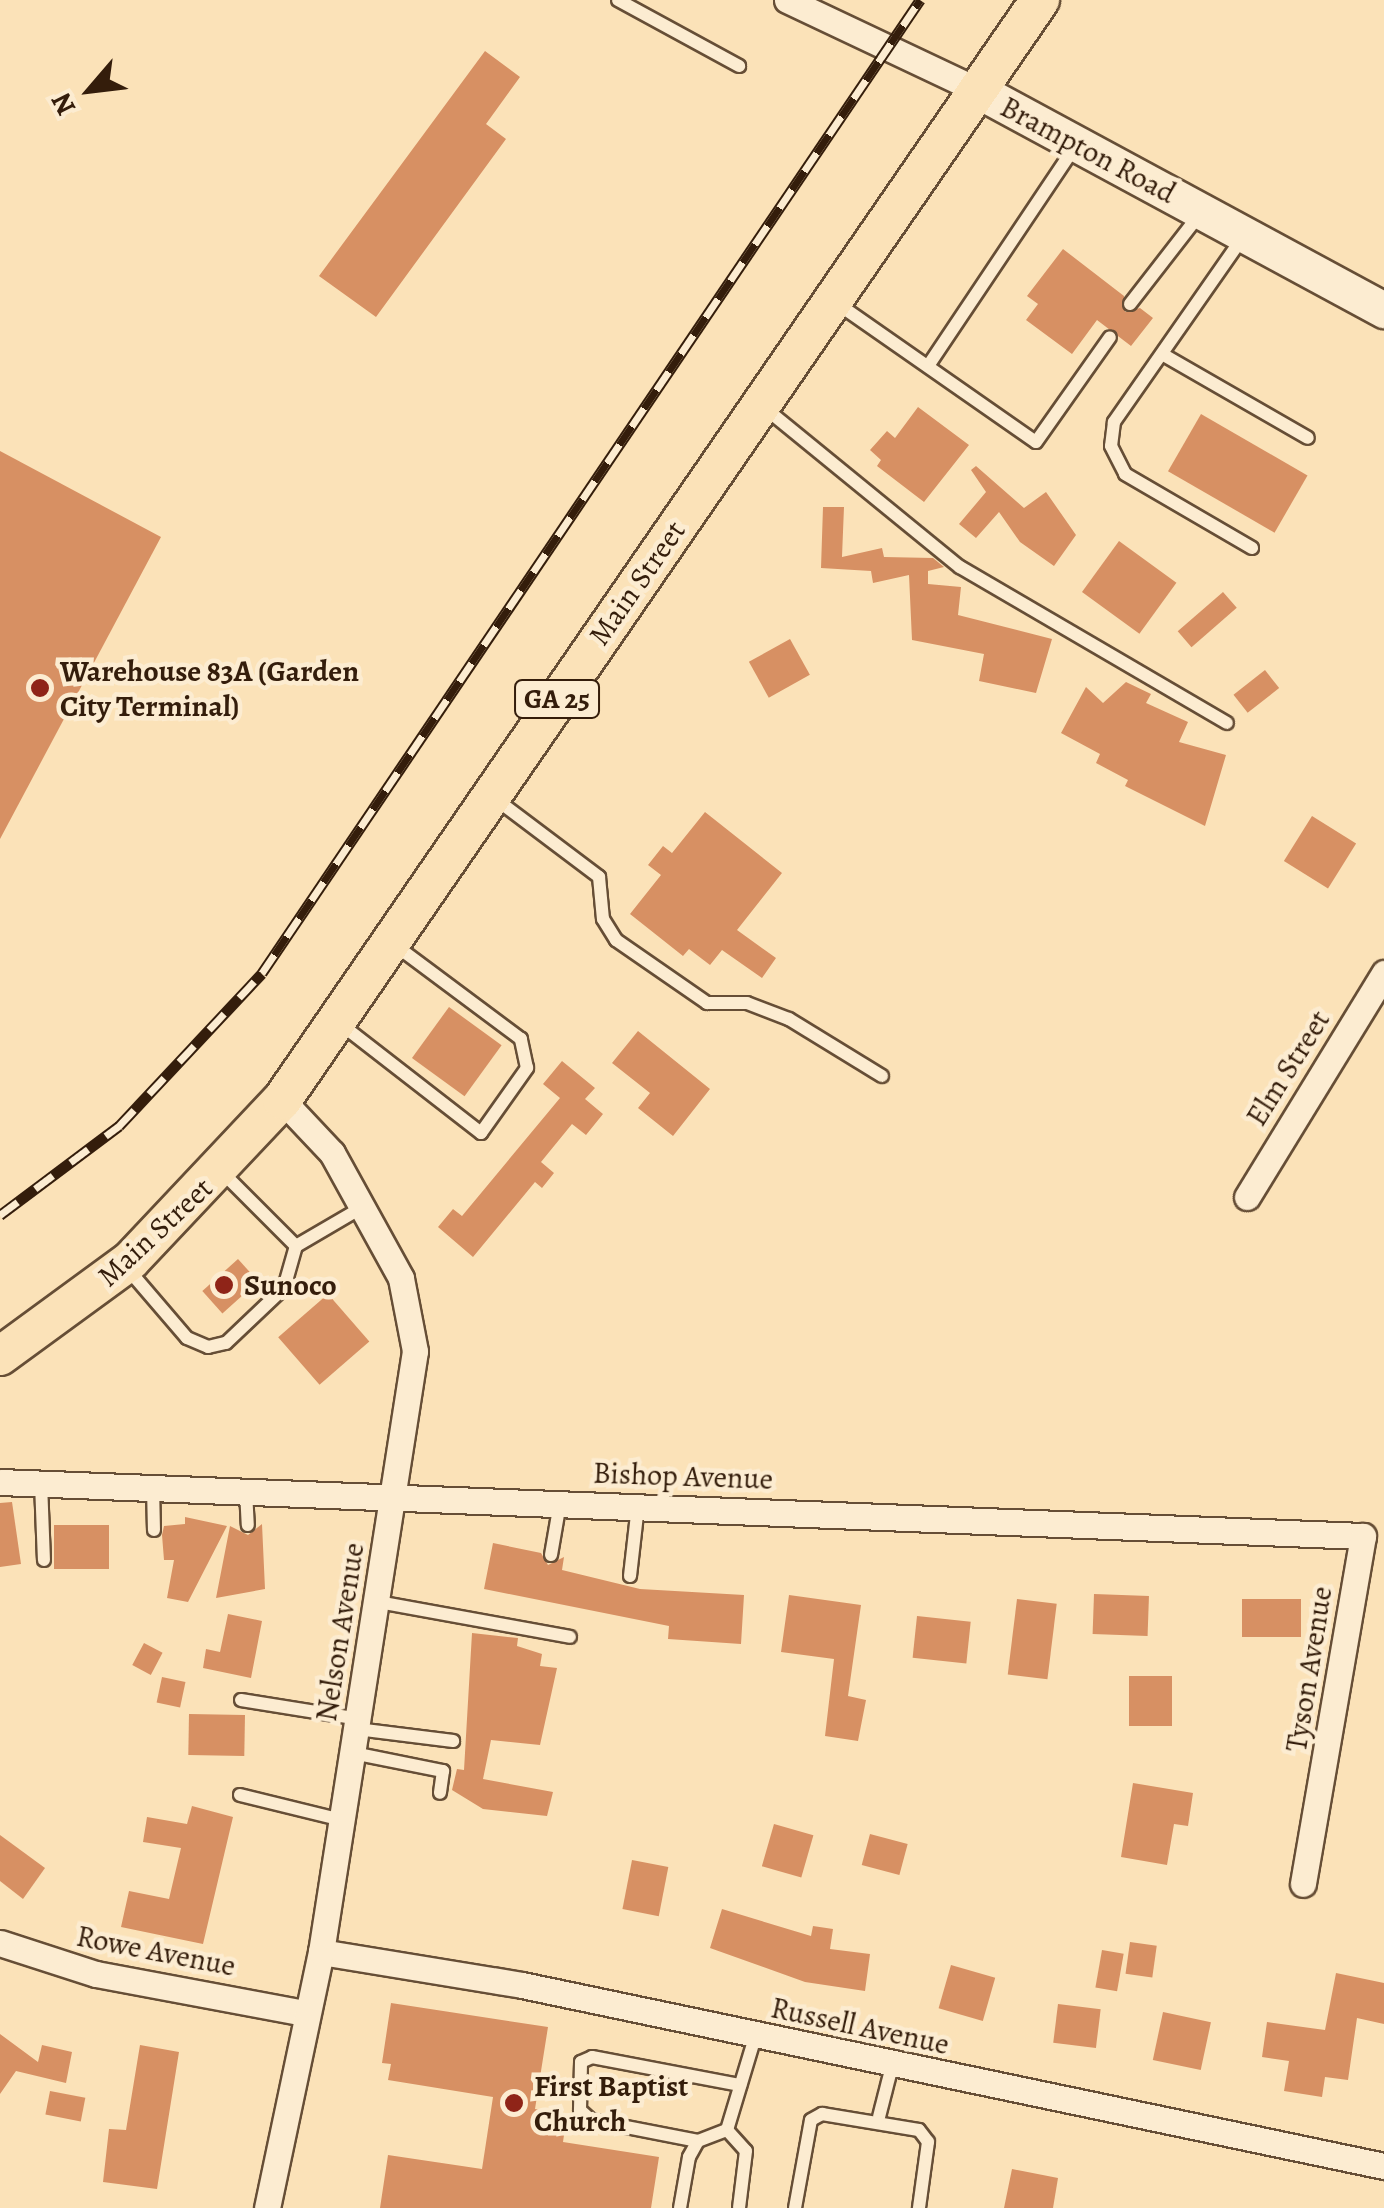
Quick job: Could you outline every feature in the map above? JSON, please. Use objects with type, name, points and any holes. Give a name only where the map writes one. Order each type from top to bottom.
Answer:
[{"type":"main road","name":"Main Street","points":[[0,1356],[124,1265],[220,1170],[282,1100],[1040,0]]},
{"type":"main road","name":"Brampton Road","points":[[977,90],[1384,310]]},
{"type":"street","name":"Brampton Road","points":[[787,0],[977,90]]},
{"type":"street","name":"Elm Street","points":[[1247,1197],[1384,973]]},
{"type":"street","name":"Nelson Avenue","points":[[267,2208],[304,2013],[321,1952],[415,1351],[401,1278],[332,1153],[282,1100]]},
{"type":"street","name":"Bishop Avenue","points":[[0,1482],[1363,1536]]},
{"type":"street","name":"Tyson Avenue","points":[[1302,1884],[1363,1536]]},
{"type":"street","name":"Rowe Avenue","points":[[0,1943],[96,1974],[304,2013]]},
{"type":"street","name":"Russell Avenue","points":[[321,1952],[755,2036],[1384,2166]]},
{"type":"lane","points":[[618,0],[740,66]]},
{"type":"lane","points":[[928,366],[1077,144]]},
{"type":"lane","points":[[1130,304],[1202,211]]},
{"type":"lane","points":[[1244,235],[1114,422],[1117,462],[1252,548]]},
{"type":"lane","points":[[832,299],[1036,442],[1110,337]]},
{"type":"lane","points":[[1162,354],[1308,438]]},
{"type":"lane","points":[[760,404],[960,567],[1228,723]]},
{"type":"lane","points":[[491,795],[599,877],[603,919],[616,940],[707,1003],[747,1003],[789,1019],[882,1076]]},
{"type":"lane","points":[[336,1020],[480,1132],[527,1068],[521,1039],[390,942]]},
{"type":"lane","points":[[220,1170],[296,1246]]},
{"type":"lane","points":[[124,1265],[188,1338],[208,1346],[226,1343],[284,1288],[296,1246],[361,1208]]},
{"type":"lane","points":[[40,1483],[44,1560]]},
{"type":"lane","points":[[154,1488],[154,1530]]},
{"type":"lane","points":[[246,1491],[248,1525]]},
{"type":"lane","points":[[551,1555],[560,1503]]},
{"type":"lane","points":[[630,1576],[638,1506]]},
{"type":"lane","points":[[378,1602],[570,1637]]},
{"type":"lane","points":[[241,1700],[356,1734],[443,1770],[440,1793]]},
{"type":"lane","points":[[356,1734],[452,1741]]},
{"type":"lane","points":[[240,1796],[342,1820]]},
{"type":"lane","points":[[726,2130],[755,2036]]},
{"type":"lane","points":[[726,2130],[698,2141],[591,2120],[580,2110],[580,2062],[592,2057],[740,2085]]},
{"type":"lane","points":[[879,2118],[892,2066]]},
{"type":"lane","points":[[795,2208],[811,2120],[879,2118],[919,2130],[928,2142],[918,2208]]},
{"type":"lane","points":[[726,2130],[746,2151],[738,2208]]},
{"type":"lane","points":[[680,2208],[698,2141]]},
{"type":"building","points":[[485,51],[520,77],[486,124],[506,139],[376,317],[319,276]]},
{"type":"building","points":[[1063,249],[1124,296],[1125,312],[1140,308],[1153,318],[1131,346],[1097,320],[1072,354],[1026,320],[1038,304],[1027,296]]},
{"type":"building","points":[[918,407],[969,445],[924,502],[877,466],[881,460],[870,450],[887,431],[895,438]]},
{"type":"building","points":[[1201,414],[1308,476],[1275,533],[1168,471]]},
{"type":"building","name":"Warehouse 83A (Garden City Terminal)","points":[[0,451],[161,537],[0,839]]},
{"type":"building","points":[[976,466],[1024,508],[1046,492],[1076,535],[1054,566],[1020,542],[999,512],[976,538],[959,524],[986,492],[971,470]]},
{"type":"building","points":[[823,507],[844,507],[842,557],[882,548],[884,557],[933,558],[944,567],[928,571],[928,584],[961,587],[958,615],[1052,639],[1036,693],[979,681],[984,654],[912,640],[909,575],[873,583],[871,571],[821,568]]},
{"type":"building","points":[[1119,541],[1176,583],[1139,634],[1082,592]]},
{"type":"building","points":[[1223,592],[1237,608],[1191,647],[1178,631]]},
{"type":"building","points":[[790,639],[810,675],[769,698],[749,662]]},
{"type":"building","points":[[1265,670],[1279,688],[1248,713],[1233,695]]},
{"type":"building","points":[[1126,682],[1151,694],[1146,703],[1188,722],[1179,742],[1226,755],[1205,826],[1125,786],[1128,780],[1096,763],[1100,754],[1061,733],[1086,687],[1103,703]]},
{"type":"building","points":[[705,812],[782,873],[737,930],[776,958],[762,978],[722,950],[710,965],[689,949],[683,956],[630,914],[661,875],[648,865],[663,846],[672,853]]},
{"type":"building","points":[[1312,816],[1356,844],[1328,889],[1284,861]]},
{"type":"building","points":[[449,1007],[502,1045],[465,1096],[412,1058]]},
{"type":"building","points":[[638,1031],[710,1089],[673,1136],[638,1108],[650,1093],[612,1063]]},
{"type":"building","points":[[562,1061],[595,1088],[585,1099],[603,1114],[586,1135],[572,1124],[541,1162],[554,1173],[542,1188],[535,1182],[473,1257],[438,1227],[453,1209],[462,1216],[560,1098],[543,1084]]},
{"type":"building","points":[[238,1259],[258,1281],[222,1313],[202,1291]]},
{"type":"building","points":[[328,1294],[369,1342],[320,1385],[278,1337]]},
{"type":"building","points":[[12,1502],[21,1564],[0,1567],[0,1503]]},
{"type":"building","points":[[185,1517],[227,1526],[188,1602],[167,1598],[174,1560],[164,1560],[162,1535],[164,1526],[185,1524]]},
{"type":"building","points":[[262,1524],[265,1589],[216,1598],[230,1526],[248,1535]]},
{"type":"building","points":[[54,1525],[109,1525],[109,1569],[54,1569]]},
{"type":"building","points":[[493,1543],[541,1553],[548,1565],[564,1557],[562,1570],[640,1589],[744,1595],[741,1644],[668,1639],[669,1626],[484,1589]]},
{"type":"building","points":[[1094,1594],[1149,1596],[1148,1636],[1093,1634]]},
{"type":"building","points":[[789,1595],[861,1605],[848,1696],[866,1700],[858,1741],[825,1736],[834,1659],[781,1652]]},
{"type":"building","points":[[1017,1599],[1057,1604],[1047,1679],[1008,1674]]},
{"type":"building","points":[[1242,1599],[1301,1599],[1301,1637],[1242,1637]]},
{"type":"building","points":[[228,1614],[262,1621],[251,1678],[203,1668],[206,1649],[220,1652]]},
{"type":"building","points":[[917,1616],[971,1622],[966,1663],[913,1658]]},
{"type":"building","points":[[472,1633],[518,1638],[517,1646],[542,1654],[540,1666],[557,1668],[540,1745],[491,1740],[483,1779],[553,1792],[547,1816],[483,1809],[452,1790],[457,1769],[464,1770]]},
{"type":"building","points":[[144,1643],[163,1653],[151,1675],[132,1665]]},
{"type":"building","points":[[1129,1676],[1172,1676],[1172,1726],[1129,1726]]},
{"type":"building","points":[[162,1677],[185,1682],[180,1707],[157,1702]]},
{"type":"building","points":[[189,1714],[245,1715],[244,1756],[188,1755]]},
{"type":"building","points":[[1133,1783],[1193,1793],[1188,1826],[1174,1824],[1167,1865],[1121,1857]]},
{"type":"building","points":[[192,1806],[233,1817],[203,1944],[121,1927],[129,1891],[169,1899],[181,1848],[143,1842],[147,1817],[187,1824]]},
{"type":"building","points":[[774,1824],[813,1835],[801,1878],[762,1866]]},
{"type":"building","points":[[870,1834],[908,1844],[899,1875],[862,1865]]},
{"type":"building","points":[[0,1835],[45,1868],[23,1899],[0,1881]]},
{"type":"building","points":[[632,1860],[668,1867],[659,1916],[622,1909]]},
{"type":"building","points":[[722,1909],[811,1936],[813,1926],[833,1929],[830,1949],[870,1954],[865,1991],[805,1982],[710,1948]]},
{"type":"building","points":[[1130,1942],[1157,1946],[1152,1977],[1126,1974]]},
{"type":"building","points":[[1102,1950],[1124,1954],[1117,1991],[1095,1987]]},
{"type":"building","points":[[951,1965],[995,1978],[983,2021],[939,2008]]},
{"type":"building","points":[[1336,1973],[1384,1983],[1384,2024],[1357,2018],[1348,2080],[1325,2077],[1322,2097],[1284,2091],[1289,2061],[1262,2057],[1267,2022],[1325,2030]]},
{"type":"building","name":"First Baptist Church","points":[[391,2003],[548,2027],[535,2109],[567,2114],[563,2142],[659,2157],[651,2208],[380,2208],[388,2155],[482,2169],[493,2097],[388,2080],[391,2064],[382,2063]]},
{"type":"building","points":[[1058,2004],[1101,2009],[1096,2048],[1053,2043]]},
{"type":"building","points":[[1163,2012],[1211,2022],[1201,2070],[1153,2060]]},
{"type":"building","points":[[0,2034],[38,2062],[42,2045],[72,2052],[66,2083],[16,2071],[0,2094]]},
{"type":"building","points":[[140,2045],[179,2052],[157,2189],[103,2182],[109,2129],[126,2130]]},
{"type":"building","points":[[50,2091],[85,2098],[81,2121],[45,2115]]},
{"type":"building","points":[[1012,2169],[1058,2178],[1053,2208],[1004,2208]]},
{"type":"railway","points":[[0,1215],[119,1126],[262,973],[920,0]]},
{"type":"place","name":"Warehouse 83A (Garden City Terminal)","points":[[40,688]]},
{"type":"place","name":"Sunoco","points":[[224,1285]]},
{"type":"place","name":"First Baptist Church","points":[[514,2103]]}]
